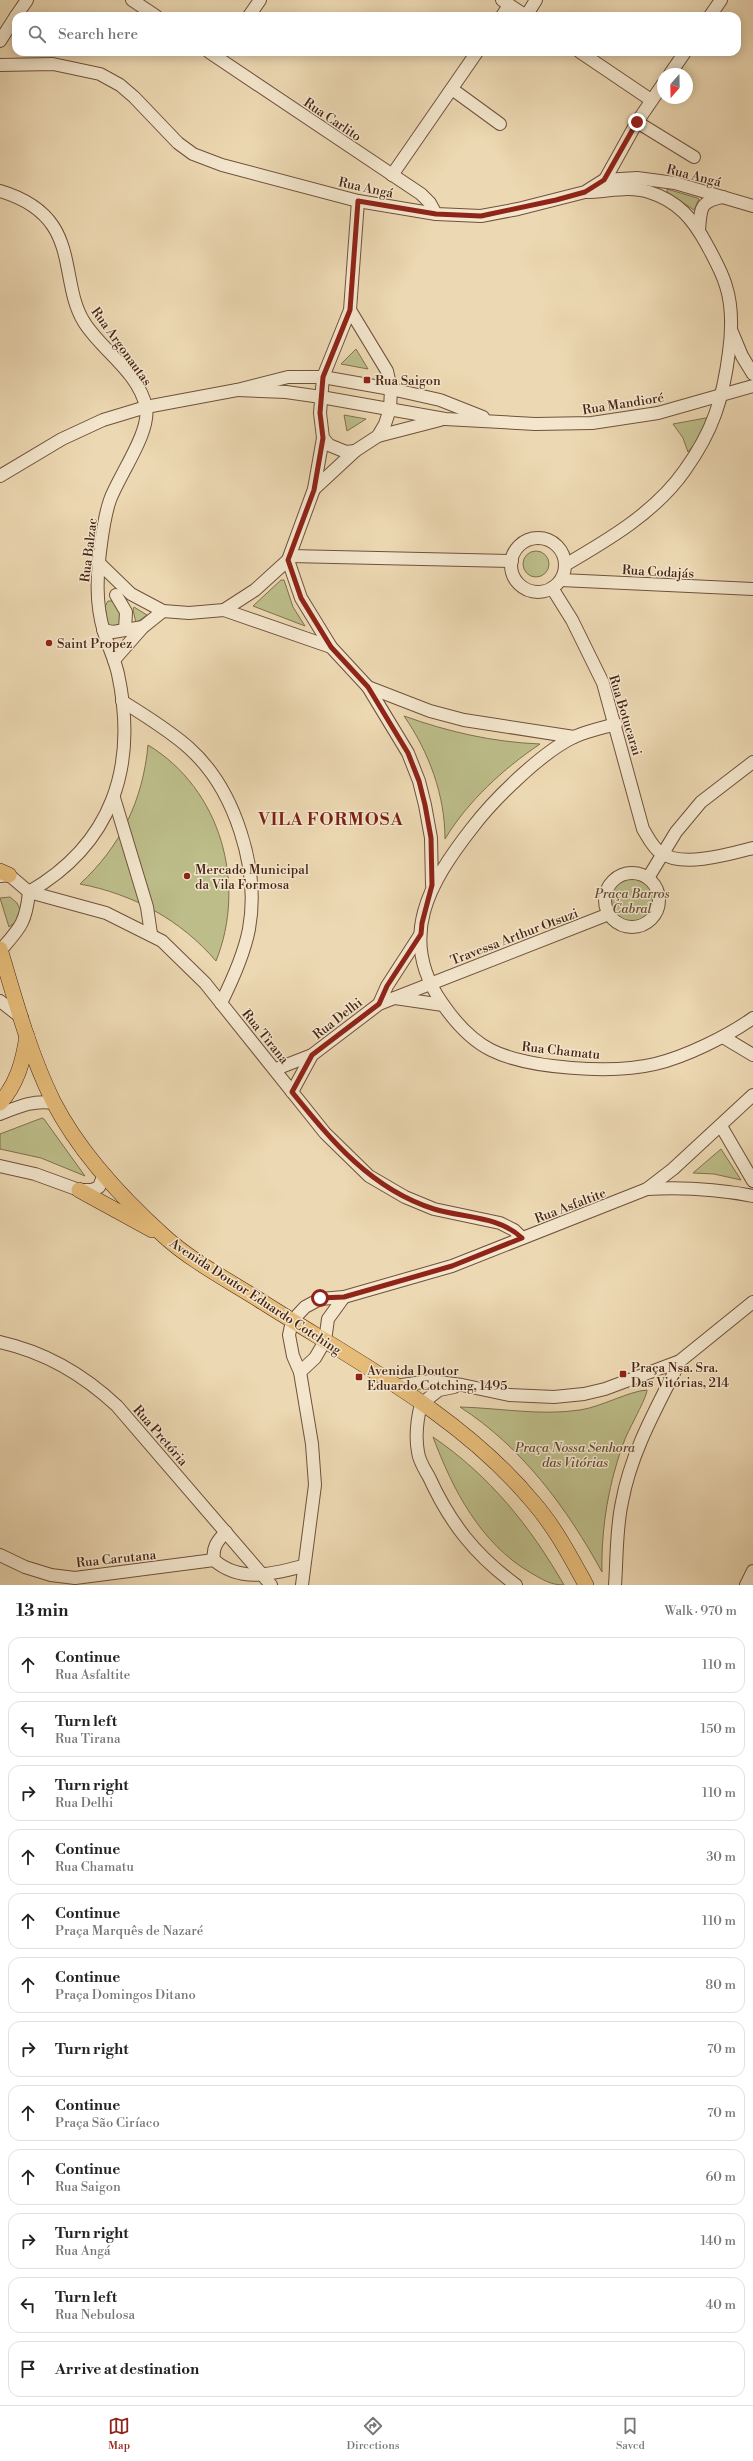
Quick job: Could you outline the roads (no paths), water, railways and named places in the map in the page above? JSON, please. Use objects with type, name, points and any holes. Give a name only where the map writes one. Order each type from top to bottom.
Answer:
[{"type":"main road","name":"Avenida Doutor Eduardo Cotching","points":[[0,950],[27,1033],[54,1103],[86,1152],[104,1174],[165,1237],[292,1321],[395,1386],[450,1424],[494,1460],[534,1502],[563,1544],[586,1585]]},
{"type":"main road","points":[[0,1104],[17,1078],[24,1058],[27,1033]]},
{"type":"main road","points":[[79,1190],[165,1237]]},
{"type":"street","points":[[19,12],[27,0]]},
{"type":"street","points":[[132,0],[150,12]]},
{"type":"street","points":[[252,12],[260,0]]},
{"type":"street","points":[[528,12],[536,0]]},
{"type":"street","points":[[713,12],[721,0]]},
{"type":"street","points":[[506,3],[520,12]]},
{"type":"street","points":[[0,40],[12,22]]},
{"type":"street","name":"Rua Carlito","points":[[221,56],[421,194],[430,203],[436,214]]},
{"type":"street","points":[[392,175],[474,56]]},
{"type":"street","points":[[586,56],[651,100]]},
{"type":"street","points":[[674,68],[682,56]]},
{"type":"street","name":"Rua Angá","points":[[0,65],[53,64],[100,74],[120,85],[134,97],[178,143],[193,154],[222,164],[358,201],[436,214],[481,216],[518,209],[637,178],[658,180],[753,206]]},
{"type":"street","points":[[452,89],[500,124]]},
{"type":"street","points":[[657,92],[637,122],[602,186],[622,189],[638,189],[654,194],[681,208],[699,230],[726,286],[732,331],[742,356],[753,374]]},
{"type":"street","points":[[637,122],[694,157]]},
{"type":"street","name":"Rua Argonautas","points":[[0,191],[33,207],[53,226],[68,265],[74,303],[85,322],[137,387],[146,407]]},
{"type":"street","points":[[699,230],[700,216],[704,204],[710,200],[724,197]]},
{"type":"street","points":[[224,610],[255,590],[289,558],[314,490],[323,438],[321,397],[323,377],[350,310],[358,201]]},
{"type":"street","points":[[350,310],[387,371],[391,389],[390,409],[385,424],[378,436]]},
{"type":"street","points":[[565,565],[560,550],[548,540],[540,538],[532,539],[518,547],[512,561],[513,574],[526,589],[539,592],[556,584],[565,565],[632,523],[670,487],[684,471],[704,441],[722,396],[732,331]]},
{"type":"street","points":[[0,476],[28,458],[103,420],[146,407],[237,390],[288,377],[323,377]]},
{"type":"street","name":"Rua Mandioré","points":[[323,377],[391,389],[440,400],[494,421]]},
{"type":"street","name":"Rua Mandioré","points":[[321,397],[445,419],[592,423],[658,413],[753,386]]},
{"type":"street","points":[[237,390],[286,392],[321,397]]},
{"type":"street","name":"Rua Balzac","points":[[114,798],[125,748],[122,701],[114,660],[103,630],[98,601],[98,562],[104,524],[110,501],[145,425],[146,407]]},
{"type":"street","points":[[314,490],[355,451],[378,436],[445,419]]},
{"type":"street","points":[[323,438],[337,450],[355,451]]},
{"type":"street","points":[[289,558],[512,561]]},
{"type":"street","points":[[289,558],[301,598],[331,647],[368,687],[408,753],[419,781],[431,838],[432,885]]},
{"type":"street","points":[[98,562],[131,594],[164,611],[189,613],[224,610],[331,647]]},
{"type":"street","name":"Rua Codajás","points":[[556,584],[753,589]]},
{"type":"street","name":"Rua Botucarai","points":[[556,584],[603,683],[616,724],[643,828],[651,844],[662,854]]},
{"type":"street","points":[[98,601],[116,595],[131,594]]},
{"type":"street","points":[[116,595],[126,612],[125,630]]},
{"type":"street","points":[[114,660],[143,627],[164,611]]},
{"type":"street","points":[[103,630],[113,632],[143,627]]},
{"type":"street","points":[[368,687],[430,711],[464,720],[574,737]]},
{"type":"street","points":[[122,701],[190,749],[217,780],[234,810],[252,888],[249,928],[238,966],[222,1003]]},
{"type":"street","points":[[432,885],[455,849],[486,810],[547,755],[574,737],[616,724]]},
{"type":"street","points":[[648,878],[676,832],[701,802],[753,762]]},
{"type":"street","points":[[0,950],[18,931],[26,916],[28,892],[55,877],[92,836],[114,798]]},
{"type":"street","points":[[114,798],[147,907],[150,934]]},
{"type":"street","points":[[662,854],[681,859],[701,858],[724,856],[753,848]]},
{"type":"street","points":[[634,873],[648,878],[656,887],[659,896],[656,914],[650,922],[641,926],[632,927],[618,923],[609,914],[606,897],[612,883],[618,877],[634,873]]},
{"type":"street","name":"Rua Tirana","points":[[3,874],[28,892],[59,902],[106,913],[150,934],[167,946],[205,983],[222,1003],[276,1069],[292,1092],[325,1133],[369,1176],[412,1200],[434,1209],[500,1223],[514,1230],[522,1238]]},
{"type":"street","points":[[55,877],[55,889],[59,902]]},
{"type":"street","name":"Rua Chamatu","points":[[432,885],[422,923],[421,934],[423,970],[429,984],[444,1006],[467,1034],[490,1050],[514,1059],[546,1065],[614,1068],[655,1064],[723,1037],[753,1018]]},
{"type":"street","name":"Travessa Arthur Otsuzi","points":[[429,984],[609,914]]},
{"type":"street","name":"Rua Delhi","points":[[379,1004],[387,986],[421,934]]},
{"type":"street","name":"Rua Delhi","points":[[276,1069],[312,1055],[379,1004],[429,984]]},
{"type":"street","points":[[393,998],[444,1006]]},
{"type":"street","points":[[0,1001],[22,1018]]},
{"type":"street","points":[[723,1037],[753,1055]]},
{"type":"street","name":"Rua Delhi","points":[[292,1092],[312,1055]]},
{"type":"street","name":"Rua Asfaltite","points":[[292,1321],[305,1307],[320,1298],[344,1297],[452,1266],[647,1189],[722,1126],[753,1095]]},
{"type":"street","points":[[0,1114],[26,1103],[39,1101],[54,1103]]},
{"type":"street","points":[[722,1126],[753,1181]]},
{"type":"street","points":[[0,1166],[35,1174],[79,1190],[92,1190],[99,1187],[104,1174]]},
{"type":"street","points":[[647,1189],[686,1187],[721,1190],[753,1196]]},
{"type":"street","points":[[300,1372],[314,1358],[325,1341],[328,1319],[344,1297]]},
{"type":"street","points":[[395,1386],[430,1382],[462,1385],[509,1395],[554,1397],[584,1394],[605,1389],[680,1361],[753,1302]]},
{"type":"street","points":[[292,1321],[289,1335],[293,1356],[300,1372],[312,1444],[315,1485],[303,1566],[302,1585]]},
{"type":"street","name":"Rua Pretória","points":[[0,1342],[43,1355],[71,1369],[95,1385],[117,1406],[271,1585]]},
{"type":"street","points":[[615,1585],[621,1504],[627,1477],[637,1448],[680,1361]]},
{"type":"street","points":[[462,1385],[439,1390],[421,1404],[418,1420],[418,1454],[440,1502],[464,1538],[489,1566],[516,1585]]},
{"type":"street","points":[[226,1532],[214,1547],[214,1560],[222,1567],[242,1575],[262,1575],[303,1566]]},
{"type":"street","name":"Rua Carutana","points":[[0,1555],[45,1573],[75,1578],[214,1560]]},
{"type":"street","points":[[746,1585],[753,1571]]},
{"type":"place","name":"Rua Saigon","points":[[367,380]]},
{"type":"place","name":"Saint Propez","points":[[49,643]]},
{"type":"place","name":"Mercado Municipal da Vila Formosa","points":[[187,876]]},
{"type":"place","name":"Praça Nsa. Sra. Das Vitórias, 214","points":[[623,1374]]},
{"type":"place","name":"Avenida Doutor Eduardo Cotching, 1495","points":[[359,1377]]},
{"type":"district","name":"VILA FORMOSA","points":[[331,819]]},
{"type":"park label","name":"Praça Barros Cabral","points":[[632,900]]},
{"type":"park label","name":"Praça Nossa Senhora das Vitórias","points":[[575,1454]]}]
